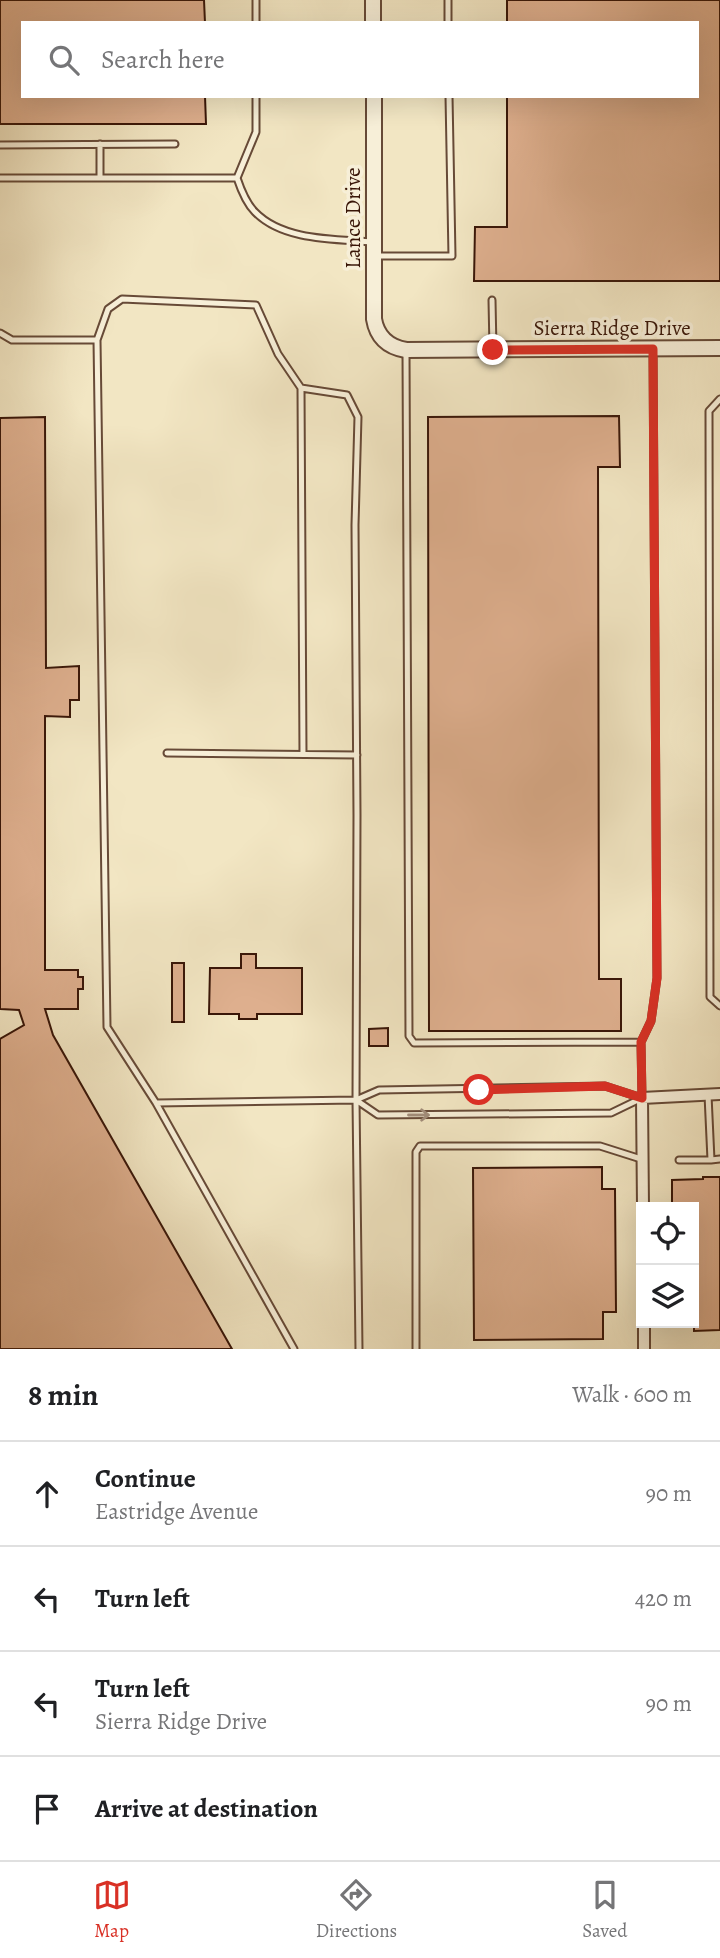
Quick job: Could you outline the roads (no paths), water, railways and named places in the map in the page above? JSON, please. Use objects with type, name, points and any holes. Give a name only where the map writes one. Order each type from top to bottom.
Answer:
[{"type":"street","points":[[373,0],[373,21]]},
{"type":"street","name":"Lance Drive","points":[[373,98],[374,319],[381,338]]},
{"type":"street","name":"Sierra Ridge Drive","points":[[381,338],[406,350],[720,348]]},
{"type":"street","points":[[643,1202],[642,1098],[714,1094]]},
{"type":"street","points":[[644,1328],[644,1349]]},
{"type":"lane","points":[[256,0],[256,21]]},
{"type":"lane","points":[[447,0],[448,21]]},
{"type":"lane","points":[[256,98],[256,132],[237,178],[244,197],[255,212],[270,224],[322,239],[374,249],[452,256],[449,98]]},
{"type":"lane","points":[[100,144],[100,178]]},
{"type":"lane","points":[[0,145],[175,144]]},
{"type":"lane","points":[[0,178],[237,178]]},
{"type":"lane","points":[[294,1349],[156,1103],[107,1027],[97,340],[108,309],[122,299],[256,305],[278,355],[301,388],[303,754]]},
{"type":"lane","points":[[492,300],[493,350]]},
{"type":"lane","points":[[0,334],[12,340],[97,340]]},
{"type":"lane","points":[[642,1098],[641,1042],[651,1021],[657,978],[653,349]]},
{"type":"lane","points":[[406,350],[409,1036],[414,1043],[641,1042]]},
{"type":"lane","points":[[301,388],[347,395],[358,417],[355,525],[359,1349]]},
{"type":"lane","points":[[720,399],[709,411],[710,997],[720,1006]]},
{"type":"lane","points":[[167,753],[357,755]]},
{"type":"lane","points":[[156,1103],[356,1100],[379,1090],[605,1086],[642,1098]]},
{"type":"lane","points":[[711,1160],[714,1094]]},
{"type":"lane","points":[[356,1100],[378,1115],[611,1113],[642,1098]]},
{"type":"lane","points":[[416,1349],[416,1152],[420,1146],[600,1146],[642,1159]]},
{"type":"lane","points":[[679,1160],[720,1159]]}]
